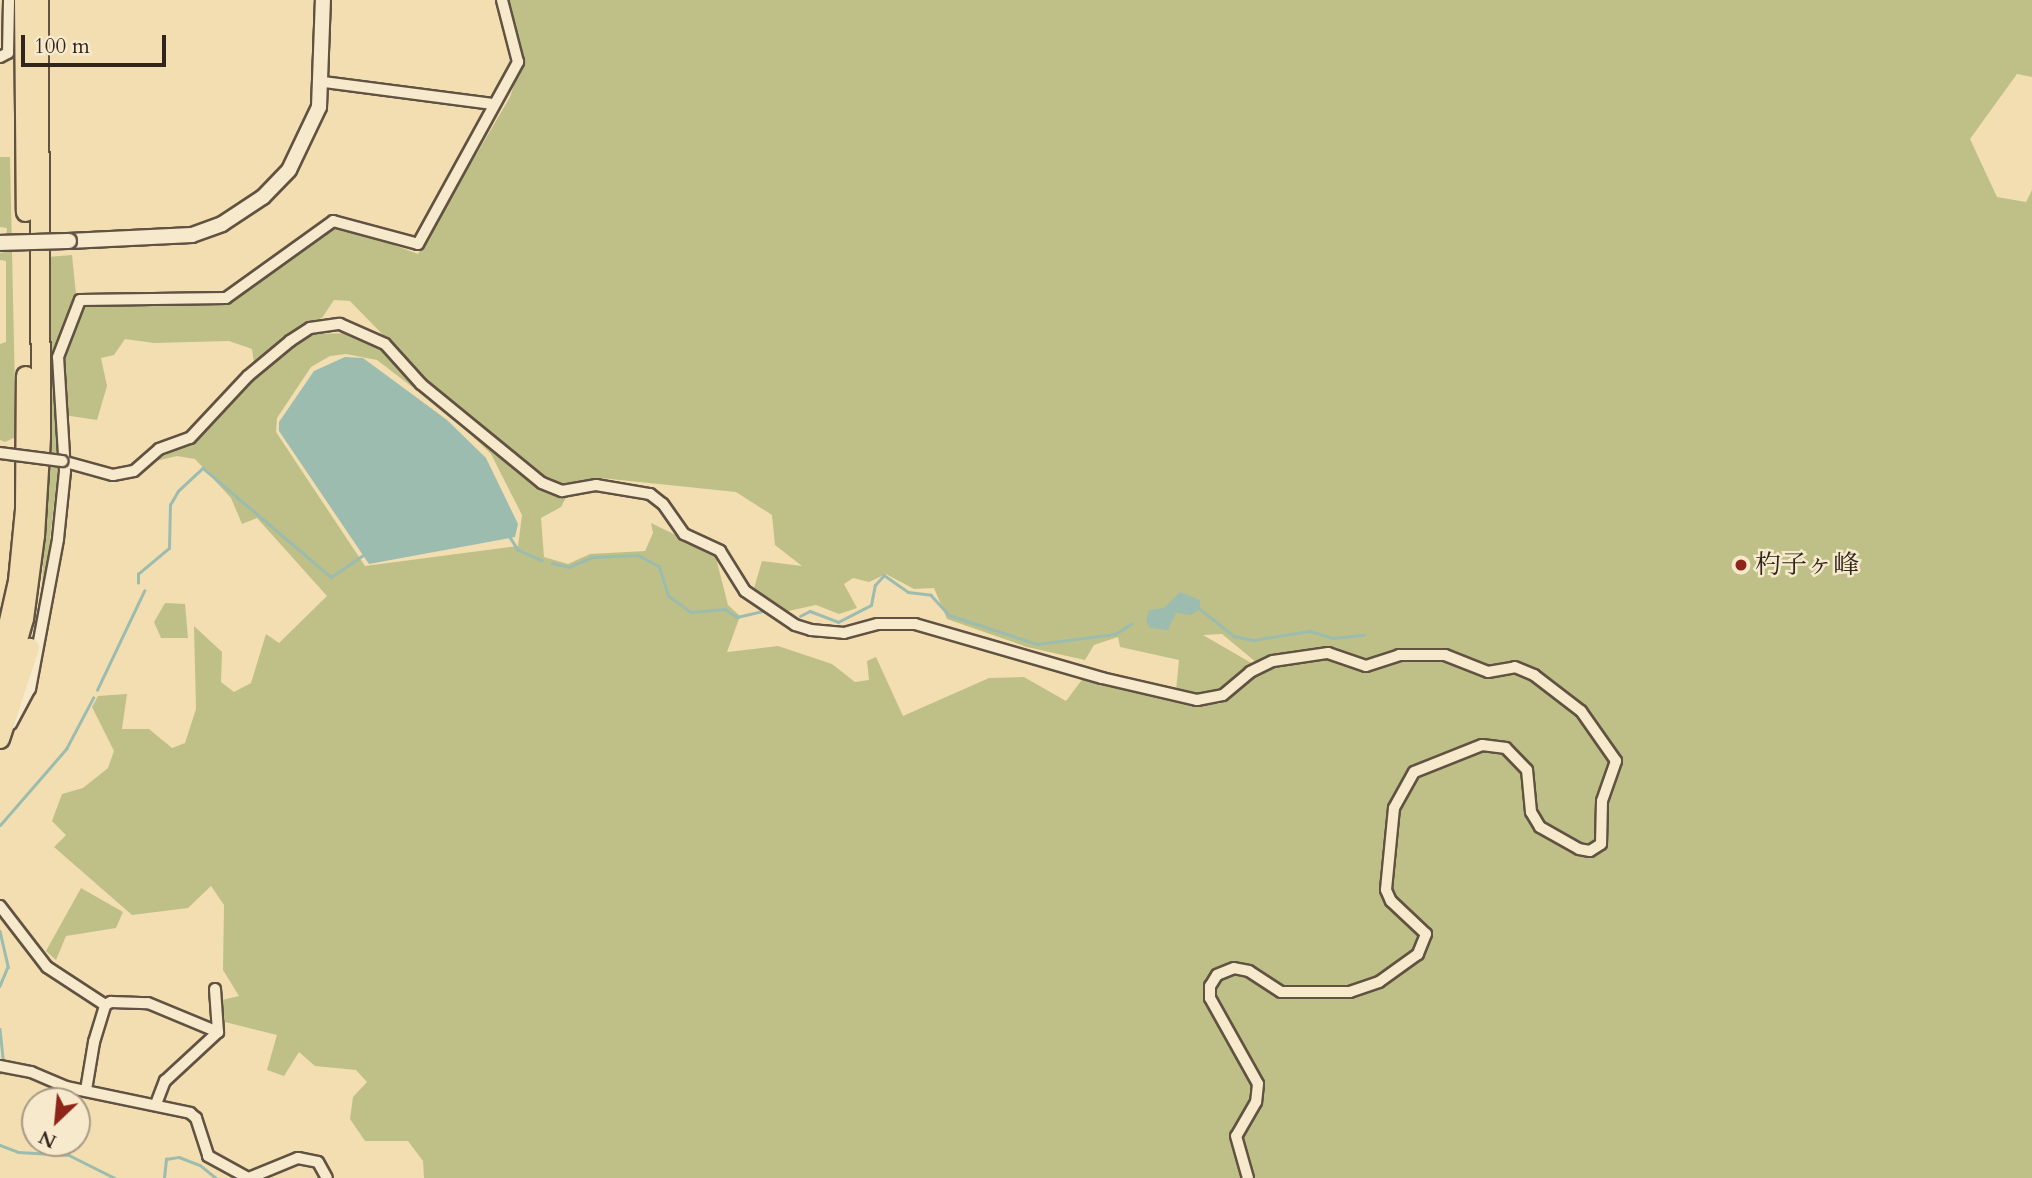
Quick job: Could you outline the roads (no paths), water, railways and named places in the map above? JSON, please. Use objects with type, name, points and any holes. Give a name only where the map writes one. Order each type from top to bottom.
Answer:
[{"type":"main road","points":[[0,661],[18,581],[26,510],[24,0]]},
{"type":"main road","points":[[0,741],[30,648],[41,437],[39,0]]},
{"type":"main road","points":[[0,703],[18,644],[33,558]]},
{"type":"street","points":[[0,57],[8,52],[9,0]]},
{"type":"street","points":[[0,243],[191,235],[222,224],[263,197],[289,170],[310,134],[324,82],[323,0]]},
{"type":"street","points":[[0,741],[30,689],[38,653],[58,538],[65,471],[62,461],[58,357],[80,300],[226,298],[333,221],[414,246],[518,62],[502,0]]},
{"type":"street","points":[[324,82],[494,104]]},
{"type":"street","points":[[0,453],[62,461],[113,475],[134,471],[159,449],[190,438],[248,376],[290,341],[310,328],[340,324],[385,344],[421,384],[510,453],[542,483],[562,491],[596,485],[650,494],[663,504],[684,534],[720,551],[745,591],[795,625],[811,630],[844,633],[907,623],[1102,678],[1197,700],[1223,695],[1250,672],[1273,661],[1328,653],[1366,666],[1399,655],[1445,655],[1488,672],[1516,667],[1534,675],[1581,711],[1616,761],[1602,801],[1601,844],[1590,851],[1580,849],[1540,827],[1531,812],[1527,770],[1506,748],[1482,745],[1414,772],[1394,808],[1386,890],[1391,901],[1426,934],[1418,954],[1379,982],[1350,992],[1281,992],[1249,971],[1234,968],[1217,975],[1210,986],[1210,998],[1258,1084],[1256,1102],[1236,1136],[1248,1178]]},
{"type":"street","points":[[0,906],[47,967],[105,1005],[127,999],[148,1003],[218,1032]]},
{"type":"street","points":[[215,989],[218,1032]]},
{"type":"street","points":[[87,1087],[105,1005]]},
{"type":"street","points":[[156,1104],[165,1081],[218,1032]]},
{"type":"street","points":[[0,1066],[75,1087]]},
{"type":"street","points":[[91,1091],[156,1104],[196,1118],[208,1156],[248,1178],[298,1158],[318,1162],[327,1178]]},
{"type":"waterway","points":[[138,583],[138,574],[169,548],[170,505],[178,491],[203,468],[331,577],[366,553]]},
{"type":"waterway","points":[[510,537],[518,550],[542,560]]},
{"type":"waterway","points":[[552,563],[569,567],[592,557],[638,555],[659,566],[669,596],[691,612],[725,609],[737,617],[764,611]]},
{"type":"waterway","points":[[800,616],[810,611],[838,622],[871,605],[875,585],[884,575],[908,592],[931,595],[949,615],[1037,644],[1115,634],[1131,624]]},
{"type":"waterway","points":[[97,690],[144,591]]},
{"type":"waterway","points":[[1200,609],[1234,636],[1253,640],[1310,631],[1333,638],[1364,635]]},
{"type":"waterway","points":[[0,825],[66,749],[93,698]]},
{"type":"waterway","points":[[0,931],[8,967],[0,986]]},
{"type":"waterway","points":[[0,1029],[3,1060]]},
{"type":"waterway","points":[[0,1145],[18,1152],[69,1155],[115,1178]]},
{"type":"waterway","points":[[164,1178],[166,1159],[179,1157],[200,1165],[216,1178]]},
{"type":"place","name":"杓子ヶ峰","points":[[1741,565]]}]
